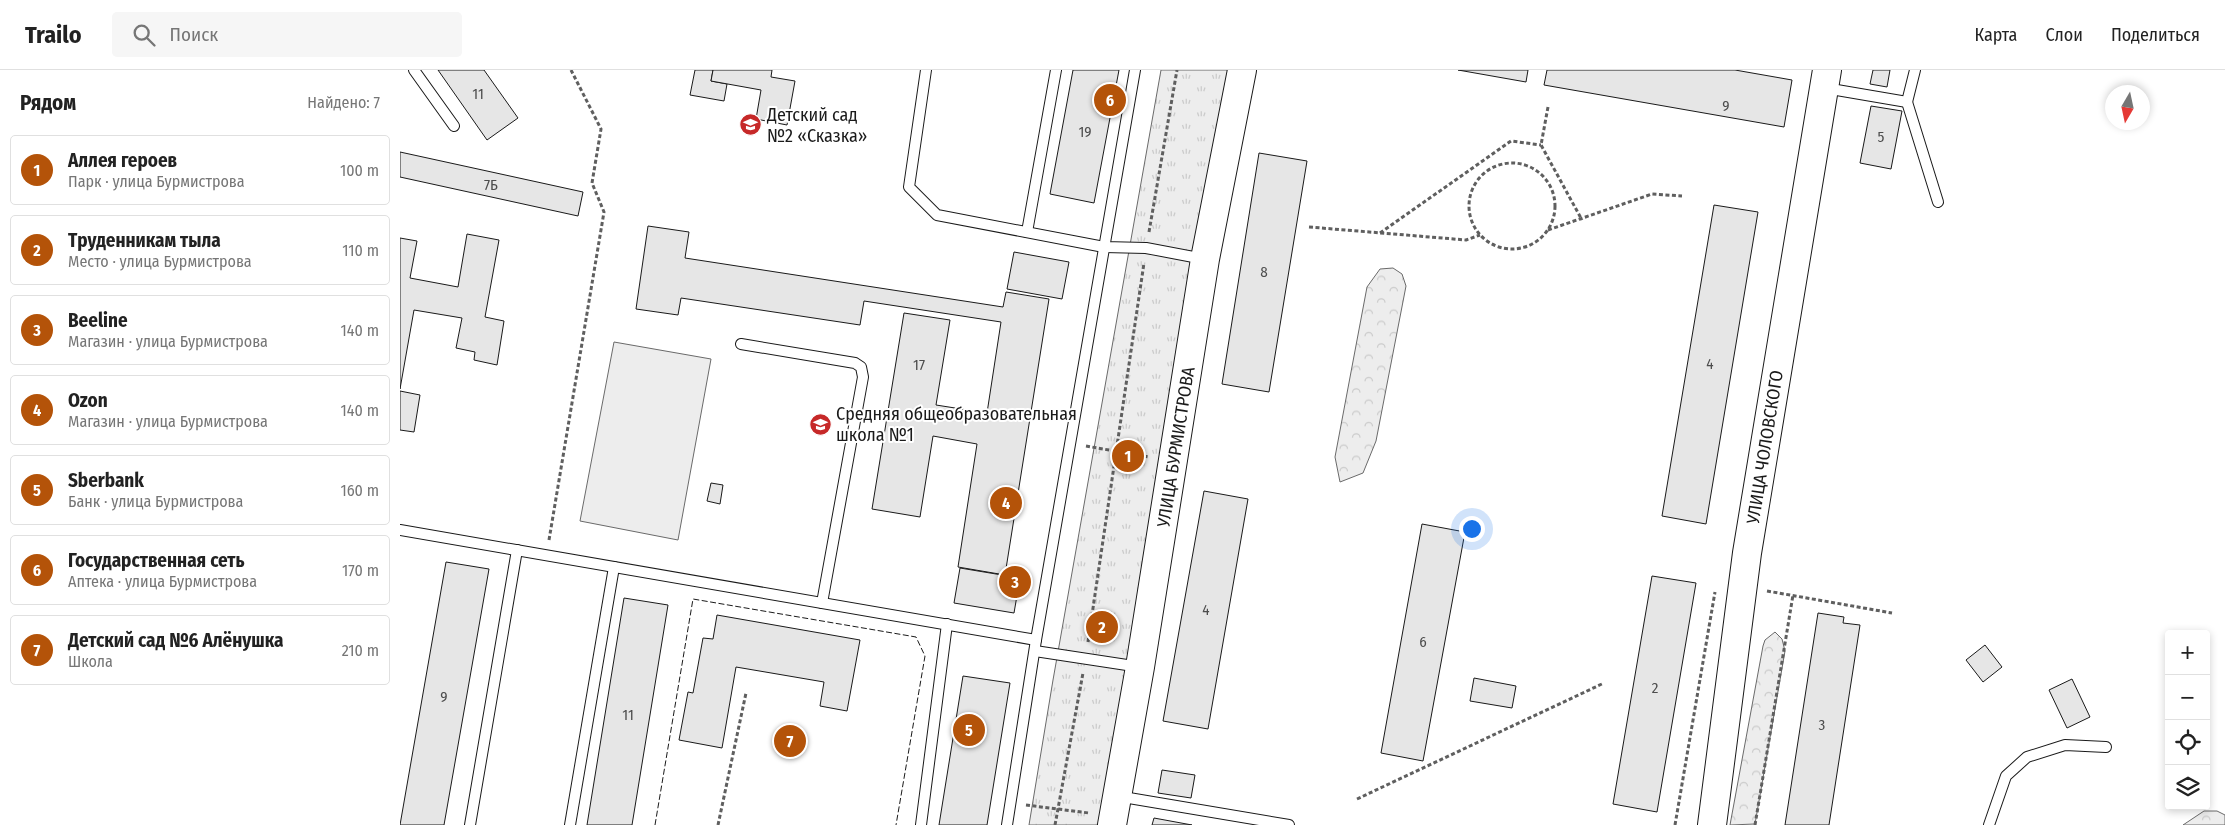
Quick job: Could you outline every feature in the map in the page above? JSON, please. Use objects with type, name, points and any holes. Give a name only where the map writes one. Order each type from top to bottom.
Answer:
[{"type":"street","name":"УЛИЦА БУРМИСТРОВА","points":[[1102,819],[1117,796],[1174,462],[1205,259],[1242,70]]},
{"type":"street","name":"УЛИЦА ЧОЛОВСКОГО","points":[[1712,825],[1743,587],[1825,79]]},
{"type":"lane","points":[[414,70],[454,126]]},
{"type":"lane","points":[[926,70],[910,187],[937,215],[1104,247],[1146,248],[1205,259]]},
{"type":"lane","points":[[1028,232],[1056,70]]},
{"type":"lane","points":[[1006,825],[1034,651],[1136,70]]},
{"type":"lane","points":[[1914,70],[1907,102],[1938,202]]},
{"type":"lane","points":[[1825,79],[1907,102]]},
{"type":"lane","points":[[741,344],[855,363],[861,367],[863,377],[822,602]]},
{"type":"lane","points":[[400,530],[1036,640]]},
{"type":"lane","points":[[470,825],[518,550]]},
{"type":"lane","points":[[570,825],[614,566]]},
{"type":"lane","points":[[921,825],[947,624]]},
{"type":"lane","points":[[1034,651],[1140,667]]},
{"type":"lane","points":[[1989,825],[2006,776],[2027,757],[2066,745],[2106,747]]},
{"type":"lane","points":[[1117,796],[1239,821],[1289,825]]},
{"type":"path","points":[[546,555],[604,212],[592,182],[601,129],[570,70]]},
{"type":"path","points":[[1055,825],[1086,658],[1146,248],[1177,70]]},
{"type":"path","points":[[1548,107],[1541,145],[1582,220]]},
{"type":"path","points":[[1380,233],[1511,141],[1541,145]]},
{"type":"path","points":[[1548,230],[1555,209],[1554,198],[1544,178],[1526,166],[1505,164],[1485,173],[1471,191],[1470,214],[1480,235],[1499,247],[1521,248],[1536,241],[1548,230],[1582,220],[1652,194],[1682,196]]},
{"type":"path","points":[[1309,227],[1466,240],[1480,235]]},
{"type":"path","points":[[1070,443],[1174,462]]},
{"type":"path","points":[[1743,587],[1892,612]]},
{"type":"path","points":[[1755,825],[1793,596]]},
{"type":"path","points":[[1357,799],[1604,683]]},
{"type":"path","points":[[718,825],[746,693]]},
{"type":"path","points":[[1010,802],[1102,819]]},
{"type":"green space","points":[[1161,70],[1229,70],[1100,825],[1029,825],[1053,680]]},
{"type":"green space","points":[[1393,268],[1402,274],[1406,286],[1376,441],[1363,473],[1340,482],[1335,457],[1367,287],[1380,269]]},
{"type":"green space","points":[[1775,632],[1782,639],[1785,651],[1755,824],[1730,825],[1763,646],[1765,640]]},
{"type":"green space","points":[[2204,811],[2217,811],[2225,815],[2225,825],[2183,825]]},
{"type":"shaded area","points":[[614,342],[711,359],[678,540],[580,521]]},
{"type":"building","points":[[438,70],[484,70],[518,118],[487,140]]},
{"type":"building","points":[[695,70],[713,70],[711,81],[727,84],[724,101],[690,95]]},
{"type":"building","points":[[713,70],[772,70],[771,77],[795,81],[787,125],[756,119],[761,90],[711,81]]},
{"type":"building","points":[[1073,70],[1119,70],[1094,203],[1050,194]]},
{"type":"building","points":[[1458,70],[1528,70],[1526,82]]},
{"type":"building","points":[[1547,70],[1735,70],[1792,80],[1784,127],[1544,85]]},
{"type":"building","points":[[1873,70],[1890,70],[1887,87],[1870,84]]},
{"type":"building","points":[[1871,106],[1902,111],[1891,169],[1860,163]]},
{"type":"building","points":[[400,152],[583,192],[578,216],[400,177]]},
{"type":"building","points":[[1259,153],[1307,161],[1269,392],[1222,384]]},
{"type":"building","points":[[1714,205],[1758,212],[1706,524],[1662,516]]},
{"type":"building","points":[[648,226],[689,232],[685,258],[1003,307],[1006,292],[1049,299],[1005,575],[958,567],[977,444],[933,436],[920,517],[872,509],[904,313],[950,320],[936,405],[987,413],[1001,322],[864,301],[860,325],[681,298],[678,315],[636,309]]},
{"type":"building","points":[[467,234],[499,240],[485,317],[504,321],[497,365],[474,360],[475,352],[456,348],[462,318],[414,310],[400,389],[400,238],[417,241],[410,278],[458,287]]},
{"type":"building","points":[[1014,252],[1069,262],[1062,299],[1007,289]]},
{"type":"building","points":[[400,391],[420,395],[414,432],[400,430]]},
{"type":"building","points":[[711,483],[723,485],[720,504],[707,501]]},
{"type":"building","points":[[1204,491],[1248,499],[1208,729],[1163,721]]},
{"type":"building","points":[[1422,524],[1465,532],[1423,761],[1381,753]]},
{"type":"building","points":[[446,562],[489,569],[444,825],[400,825]]},
{"type":"building","points":[[960,568],[1020,578],[1014,613],[954,603]]},
{"type":"building","points":[[1652,576],[1696,583],[1657,812],[1613,804]]},
{"type":"building","points":[[624,598],[668,605],[632,825],[587,825]]},
{"type":"building","points":[[1818,613],[1844,617],[1843,623],[1860,625],[1829,825],[1785,825]]},
{"type":"building","points":[[717,615],[860,640],[847,711],[820,706],[824,682],[736,667],[722,748],[679,740],[688,692],[693,693],[703,638],[713,639]]},
{"type":"building","points":[[1985,645],[2002,667],[1983,682],[1966,660]]},
{"type":"building","points":[[963,676],[1010,683],[987,825],[939,825]]},
{"type":"building","points":[[1474,678],[1516,686],[1512,708],[1470,701]]},
{"type":"building","points":[[2072,679],[2090,717],[2067,728],[2049,690]]},
{"type":"building","points":[[1162,770],[1195,775],[1191,798],[1158,793]]},
{"type":"building","points":[[1154,818],[1192,825],[1152,825]]},
{"type":"fence","points":[[655,825],[693,599],[916,637],[925,656],[896,825]]},
{"type":"place","name":"Государственная сеть","points":[[1110,100]]},
{"type":"place","name":"Детский сад №2 «Сказка»","points":[[751,125]]},
{"type":"place","name":"Средняя общеобразовательная школа №1","points":[[820,424]]},
{"type":"place","name":"Аллея героев","points":[[1128,456]]},
{"type":"place","name":"Ozon","points":[[1006,503]]},
{"type":"place","name":"Beeline","points":[[1015,582]]},
{"type":"place","name":"Труденникам тыла","points":[[1102,627]]},
{"type":"place","name":"Sberbank","points":[[969,730]]},
{"type":"place","name":"Детский сад №6 Алёнушка","points":[[790,741]]}]
